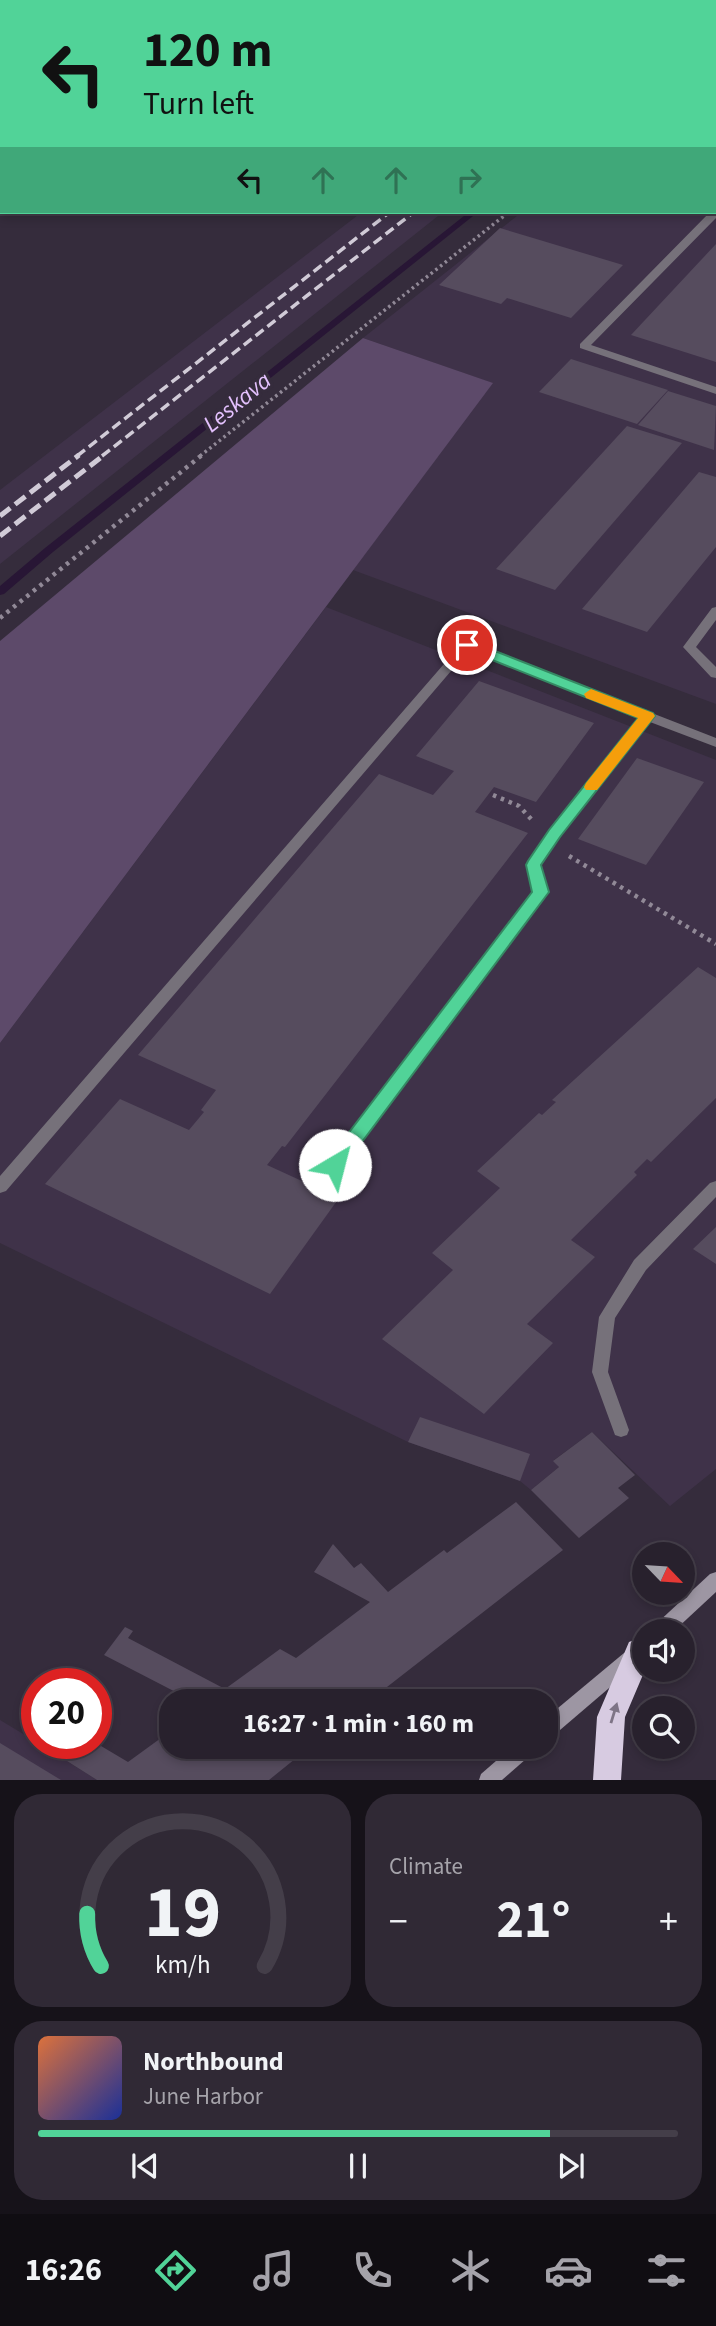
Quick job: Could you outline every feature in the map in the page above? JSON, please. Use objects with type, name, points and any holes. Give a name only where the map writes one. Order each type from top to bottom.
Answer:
[{"type":"highway","points":[[607,1780],[611,1717],[632,1669]]},
{"type":"street","points":[[674,1619],[716,1580]]},
{"type":"street","points":[[558,1720],[632,1657]]},
{"type":"street","points":[[488,1780],[512,1759]]},
{"type":"lane","points":[[714,214],[584,346],[716,391]]},
{"type":"lane","points":[[716,611],[689,647],[716,674]]},
{"type":"lane","points":[[0,1187],[467,645],[716,743]]},
{"type":"lane","points":[[335,1165],[541,892],[533,865],[647,716]]},
{"type":"lane","points":[[621,1430],[600,1372],[607,1317],[640,1265],[716,1187]]},
{"type":"path","points":[[0,618],[69,560],[506,214]]},
{"type":"path","points":[[493,795],[519,806],[563,852],[715,941]]},
{"type":"shaded area","points":[[359,214],[440,214],[0,564],[0,490]]},
{"type":"shaded area","points":[[519,214],[716,214],[716,704],[353,570],[492,383],[363,338]]},
{"type":"shaded area","points":[[363,338],[493,383],[0,1043],[0,641]]},
{"type":"shaded area","points":[[326,607],[716,760],[716,1469],[670,1506],[592,1432],[554,1460],[559,1467],[531,1490],[520,1481],[408,1442],[0,1243],[0,1043]]},
{"type":"shaded area","points":[[0,1720],[21,1733],[21,1759],[64,1759],[97,1780],[0,1780]]},
{"type":"building","points":[[500,228],[623,265],[571,318],[507,298],[501,304],[439,285]]},
{"type":"building","points":[[716,244],[716,362],[631,335]]},
{"type":"building","points":[[571,359],[668,390],[637,424],[539,392]]},
{"type":"building","points":[[668,391],[716,406],[714,450],[638,425]]},
{"type":"building","points":[[627,426],[682,443],[555,590],[496,569]]},
{"type":"building","points":[[699,472],[716,477],[716,547],[647,632],[582,609]]},
{"type":"building","points":[[479,681],[594,723],[536,802],[494,787],[475,812],[528,833],[285,1147],[282,1146],[267,1165],[339,1198],[270,1294],[45,1184],[120,1099],[189,1130],[204,1112],[201,1110],[216,1090],[138,1055],[379,774],[433,795],[454,771],[416,756]]},
{"type":"building","points":[[637,758],[704,782],[646,865],[578,839]]},
{"type":"building","points":[[698,967],[716,978],[716,1098],[651,1162],[647,1159],[634,1172],[637,1175],[571,1240],[595,1257],[527,1324],[553,1343],[484,1414],[382,1339],[453,1270],[432,1253],[500,1188],[477,1171],[539,1113],[542,1115],[556,1102],[552,1100]]},
{"type":"building","points":[[716,1227],[716,1264],[693,1249]]},
{"type":"building","points":[[420,1417],[530,1454],[520,1481],[408,1442]]},
{"type":"building","points":[[592,1432],[635,1475],[618,1488],[629,1498],[579,1538],[531,1490],[559,1467],[553,1461]]},
{"type":"building","points":[[516,1502],[563,1550],[384,1689],[225,1689],[280,1649],[296,1658],[370,1602],[314,1572],[333,1544],[354,1568],[361,1563],[388,1592],[444,1550],[447,1553]]},
{"type":"building","points":[[125,1627],[133,1631],[128,1638],[225,1689],[170,1689],[104,1655]]},
{"type":"building","points":[[159,1739],[159,1759],[295,1759],[269,1780],[97,1780],[64,1759],[112,1759],[112,1752],[128,1762]]},
{"type":"building","points":[[0,1743],[21,1756],[21,1759],[26,1759],[61,1780],[0,1780]]},
{"type":"waterway","name":"Leskava","points":[[0,592],[49,550],[471,214]]},
{"type":"railway","points":[[77,456],[387,214]]},
{"type":"railway","points":[[102,456],[411,214]]},
{"type":"railway","points":[[0,516],[79,455]]},
{"type":"railway","points":[[0,536],[104,455]]},
{"type":"slow traffic","points":[[591,694],[647,716],[591,787]]},
{"type":"route","points":[[335,1165],[541,892],[533,865],[647,716],[467,645]]}]
